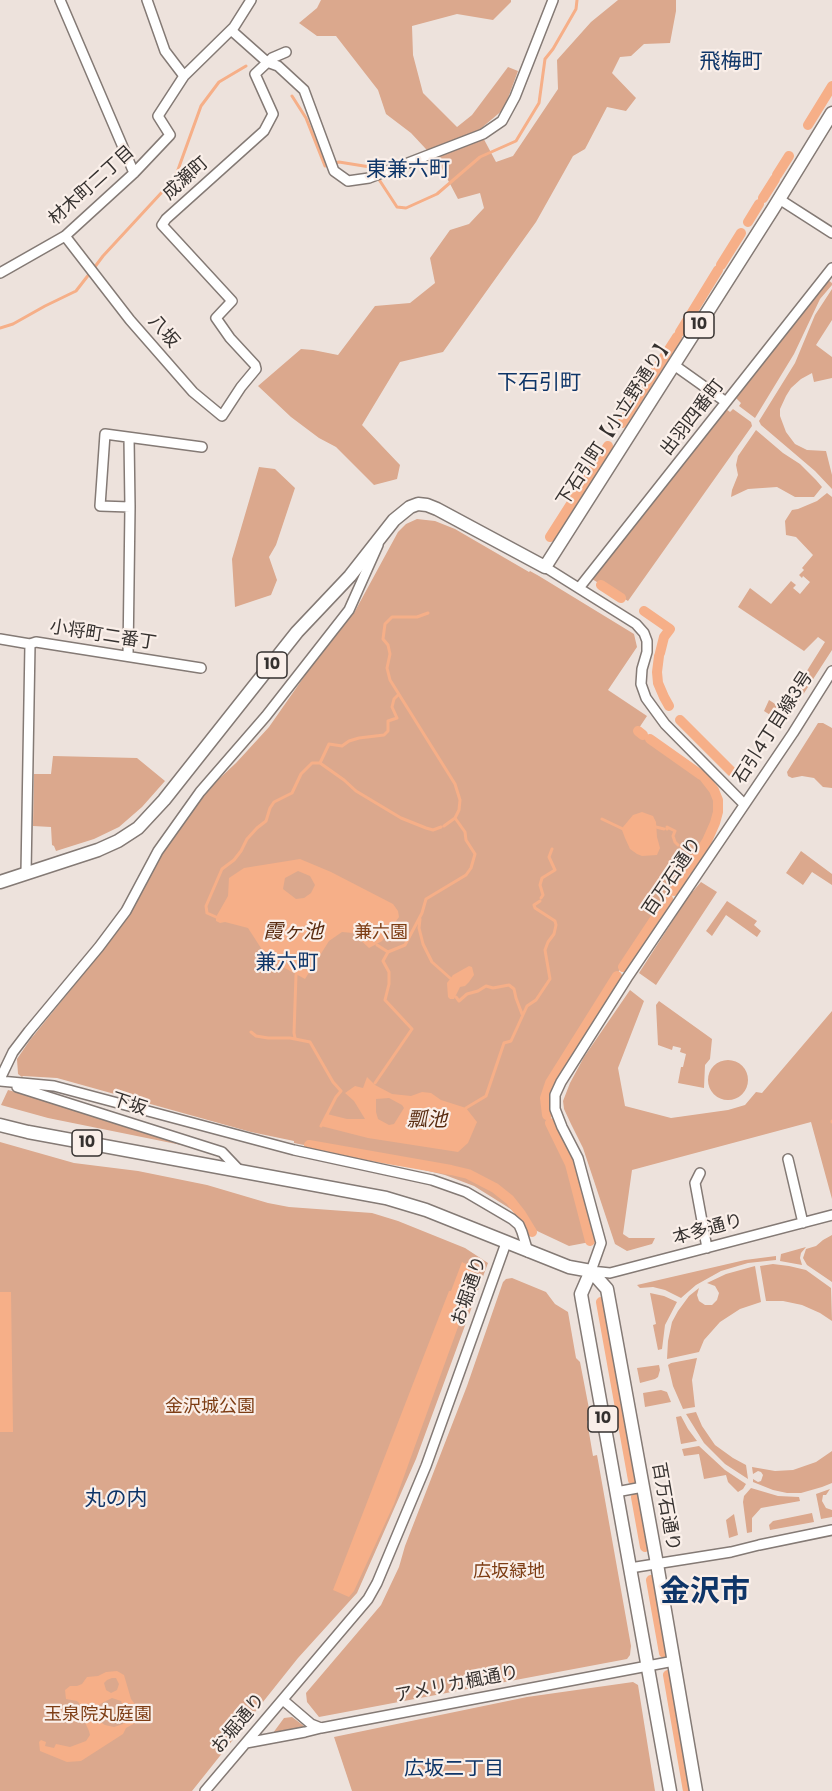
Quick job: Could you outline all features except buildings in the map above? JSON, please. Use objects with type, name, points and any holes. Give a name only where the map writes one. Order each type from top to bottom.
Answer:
[{"type":"main road","name":"下石引町【小立野通り】","points":[[545,567],[832,113]]},
{"type":"main road","name":"10","points":[[0,882],[98,850],[118,842],[138,828],[164,800],[297,632],[350,576],[401,512],[418,504],[427,505],[453,516],[545,567]]},
{"type":"main road","name":"お堀通り","points":[[0,1125],[386,1198],[426,1210],[506,1243]]},
{"type":"main road","name":"10","points":[[506,1243],[569,1267],[591,1271]]},
{"type":"main road","name":"百万石通り","points":[[670,1791],[581,1294],[591,1271],[607,1289],[644,1487],[696,1791]]},
{"type":"street","points":[[60,0],[134,173]]},
{"type":"street","points":[[147,0],[165,51],[184,76],[231,30],[251,0]]},
{"type":"street","points":[[231,30],[267,62],[278,66],[304,90],[334,171],[348,181],[369,178],[483,134],[502,121],[515,97],[553,0]]},
{"type":"street","points":[[267,62],[286,52]]},
{"type":"street","name":"成瀬町","points":[[241,387],[256,369],[255,365],[230,339],[216,318],[232,301],[162,225],[264,131],[273,114],[255,74],[267,62]]},
{"type":"street","name":"材木町二丁目","points":[[0,273],[64,236],[134,173],[170,135],[158,116],[184,76]]},
{"type":"street","points":[[779,199],[832,233]]},
{"type":"street","name":"八坂","points":[[64,236],[130,320],[193,392],[222,416],[241,387]]},
{"type":"street","name":"出羽四番町","points":[[579,588],[832,268]]},
{"type":"street","points":[[674,365],[726,402]]},
{"type":"street","points":[[130,507],[100,506],[105,434],[202,447]]},
{"type":"street","points":[[128,656],[129,438]]},
{"type":"street","points":[[384,532],[350,610],[266,716],[200,792],[158,851],[126,910],[99,947],[13,1052],[0,1080],[54,1086],[294,1150],[432,1179],[466,1192],[512,1219],[519,1225],[528,1252]]},
{"type":"street","points":[[545,567],[636,624],[644,633],[647,652],[641,684],[646,698],[665,724],[744,804]]},
{"type":"street","name":"小将町二番丁","points":[[0,639],[30,644],[36,642],[201,668]]},
{"type":"street","points":[[26,873],[30,644]]},
{"type":"street","name":"石引4丁目線3号","points":[[744,804],[832,671]]},
{"type":"street","name":"百万石通り","points":[[591,1271],[601,1243],[578,1158],[555,1108],[555,1095],[627,978],[744,804]]},
{"type":"street","name":"下坂","points":[[0,1080],[222,1152],[240,1171]]},
{"type":"street","points":[[788,1159],[803,1222]]},
{"type":"street","points":[[700,1173],[694,1183],[707,1248]]},
{"type":"street","name":"本多通り","points":[[591,1271],[609,1273],[832,1215]]},
{"type":"street","name":"お堀通り","points":[[205,1791],[363,1607],[377,1583],[426,1466],[506,1243]]},
{"type":"street","points":[[616,1492],[644,1487]]},
{"type":"street","points":[[630,1568],[730,1552],[832,1530]]},
{"type":"street","name":"アメリカ楓通り","points":[[246,1743],[674,1661]]},
{"type":"street","points":[[283,1700],[311,1724],[321,1728]]},
{"type":"green space","points":[[321,0],[511,0],[493,20],[457,14],[412,26],[413,55],[423,93],[457,127],[472,115],[508,67],[518,71],[504,109],[479,130],[496,162],[513,156],[558,89],[557,60],[591,22],[618,0],[676,0],[670,43],[644,44],[631,56],[620,57],[612,73],[636,98],[626,111],[607,107],[585,149],[573,156],[536,222],[443,352],[400,362],[362,425],[400,465],[397,479],[374,485],[336,447],[319,438],[291,417],[258,386],[301,349],[338,355],[375,306],[410,303],[435,283],[430,258],[450,230],[469,224],[484,208],[480,193],[458,199],[439,163],[411,133],[386,114],[378,90],[336,36],[317,36],[299,23],[317,8]]},
{"type":"green space","points":[[828,280],[832,285],[820,299],[794,354],[755,418],[739,406],[741,403],[735,397]]},
{"type":"green space","points":[[832,289],[832,320],[816,345],[832,357],[832,378],[814,382],[812,373],[801,379],[786,396],[780,409],[780,416],[786,432],[795,444],[807,450],[826,451],[832,475],[832,489],[759,421],[795,363],[815,315]]},
{"type":"green space","points":[[726,409],[730,412],[733,409],[751,422],[752,426],[628,601],[592,579]]},
{"type":"green space","points":[[756,430],[800,464],[816,480],[822,487],[814,497],[795,497],[777,487],[748,489],[731,497],[738,475],[736,465],[738,456]]},
{"type":"green space","points":[[259,467],[275,469],[295,488],[276,545],[269,557],[277,580],[271,595],[235,607],[232,559]]},
{"type":"green space","points":[[827,493],[832,497],[832,650],[784,724],[764,711],[769,700],[783,709],[825,642],[818,637],[804,651],[738,607],[750,588],[771,604],[791,581],[796,585],[793,588],[800,594],[810,582],[799,575],[813,555],[796,537],[786,535],[785,521],[792,510],[817,501]]},
{"type":"green space","name":"兼六園","points":[[417,519],[435,521],[455,529],[539,576],[634,634],[637,647],[608,690],[647,716],[637,731],[705,778],[716,798],[718,807],[716,819],[705,842],[619,971],[549,1082],[546,1091],[544,1103],[546,1115],[569,1164],[590,1242],[569,1246],[535,1230],[533,1233],[521,1216],[506,1206],[474,1186],[445,1175],[294,1143],[294,1141],[251,1132],[57,1078],[22,1077],[18,1074],[17,1059],[110,941],[165,849],[208,789],[269,727],[329,641],[354,613],[398,532],[406,524]]},
{"type":"green space","points":[[818,723],[832,728],[832,788],[823,787],[814,778],[802,776],[792,778],[787,772]]},
{"type":"green space","points":[[53,756],[137,758],[165,781],[142,807],[119,827],[94,839],[56,851],[52,845],[51,827],[33,826],[34,774],[51,774]]},
{"type":"green space","points":[[801,851],[832,874],[832,885],[812,872],[803,885],[786,873]]},
{"type":"green space","points":[[701,882],[717,892],[656,985],[639,973],[688,897]]},
{"type":"green space","points":[[727,901],[757,921],[754,925],[761,931],[757,937],[726,915],[712,936],[706,931]]},
{"type":"green space","points":[[630,990],[644,1001],[618,1068],[625,1106],[671,1118],[728,1110],[745,1105],[756,1092],[762,1093],[832,1011],[832,1199],[811,1122],[632,1170],[623,1234],[629,1238],[655,1238],[652,1244],[627,1251],[615,1244],[583,1148],[564,1109],[563,1101],[584,1057]]},
{"type":"green space","points":[[659,1001],[712,1039],[710,1059],[705,1065],[704,1088],[678,1083],[686,1054],[680,1052],[681,1048],[673,1046],[672,1050],[658,1045],[656,1005]]},
{"type":"green space","points":[[728,1060],[742,1066],[748,1080],[742,1094],[728,1100],[714,1094],[708,1080],[714,1066]]},
{"type":"green space","points":[[8,1090],[69,1106],[201,1149],[48,1118],[1,1105]]},
{"type":"green space","name":"金沢城公園","points":[[0,1142],[74,1163],[138,1171],[207,1185],[268,1203],[289,1207],[372,1213],[465,1248],[488,1263],[416,1459],[357,1593],[298,1658],[192,1791],[0,1791]]},
{"type":"green space","points":[[832,1235],[832,1282],[807,1265],[803,1258],[806,1249],[816,1246]]},
{"type":"green space","points":[[806,1247],[801,1253],[802,1265],[780,1261],[781,1254]]},
{"type":"green space","points":[[776,1256],[776,1260],[748,1263],[721,1271],[696,1285],[681,1298],[665,1290],[653,1287],[640,1288],[637,1285],[745,1260]]},
{"type":"green space","points":[[773,1264],[806,1270],[831,1288],[832,1321],[802,1305],[783,1301],[766,1301],[760,1266]]},
{"type":"green space","points":[[755,1266],[761,1302],[740,1309],[720,1322],[704,1340],[699,1352],[667,1359],[672,1322],[689,1296],[699,1288],[697,1295],[699,1301],[705,1305],[712,1305],[719,1293],[715,1286],[707,1283],[726,1274]]},
{"type":"green space","name":"広坂緑地","points":[[512,1278],[546,1292],[555,1304],[568,1312],[576,1358],[580,1362],[591,1419],[587,1421],[593,1456],[597,1455],[631,1646],[630,1655],[627,1659],[319,1717],[307,1702],[306,1693],[381,1605],[399,1567],[467,1386],[503,1282]]},
{"type":"green space","points":[[650,1293],[677,1302],[665,1325],[662,1349],[658,1350],[653,1325],[656,1324]]},
{"type":"green space","points":[[697,1358],[692,1380],[695,1407],[683,1409],[673,1386],[668,1365]]},
{"type":"green space","points":[[659,1365],[658,1377],[640,1383],[637,1368]]},
{"type":"green space","points":[[661,1390],[667,1392],[671,1402],[645,1407],[643,1393]]},
{"type":"green space","points":[[696,1412],[715,1445],[746,1465],[748,1479],[725,1464],[704,1443],[686,1414]]},
{"type":"green space","points":[[681,1416],[697,1441],[681,1444],[676,1417]]},
{"type":"green space","points":[[699,1446],[725,1470],[746,1484],[743,1489],[738,1492],[728,1482],[726,1475],[704,1479],[699,1454],[684,1456],[682,1449]]},
{"type":"green space","points":[[832,1451],[832,1483],[822,1487],[801,1493],[787,1493],[753,1482],[753,1479],[761,1481],[763,1475],[758,1471],[753,1474],[752,1467],[775,1471],[793,1470],[816,1462]]},
{"type":"green space","points":[[751,1488],[778,1496],[799,1497],[800,1501],[761,1508],[752,1518],[752,1532],[747,1533],[743,1502],[744,1496]]},
{"type":"green space","points":[[830,1489],[826,1495],[823,1495],[822,1501],[826,1508],[832,1510],[832,1517],[821,1519],[816,1494]]},
{"type":"green space","points":[[812,1513],[814,1522],[770,1530],[769,1525],[773,1521]]},
{"type":"green space","points":[[734,1514],[738,1535],[729,1538],[726,1520]]},
{"type":"green space","points":[[633,1682],[638,1685],[655,1791],[352,1791],[334,1737],[527,1697]]},
{"type":"green space","points":[[292,1717],[304,1726],[303,1728],[273,1733],[284,1718]]},
{"type":"water","points":[[642,812],[653,816],[656,822],[660,848],[657,855],[642,856],[630,849],[622,830],[633,815]]},
{"type":"water","name":"霞ヶ池","points":[[300,859],[331,872],[393,904],[399,917],[382,941],[369,948],[353,933],[342,932],[329,941],[305,979],[268,959],[248,928],[216,921],[228,896],[229,878],[244,868]],"holes":[[[298,871],[310,876],[315,885],[311,893],[304,898],[296,899],[283,889],[285,878]]]},
{"type":"water","points":[[469,966],[472,967],[474,975],[465,986],[460,987],[454,999],[450,999],[447,983],[453,975]]},
{"type":"water","name":"瓢池","points":[[367,1077],[375,1085],[392,1094],[411,1096],[422,1092],[431,1093],[441,1100],[466,1108],[477,1122],[468,1143],[458,1152],[368,1138],[321,1126],[327,1114],[347,1119],[365,1119],[354,1101],[345,1093],[355,1086],[363,1088]],"holes":[[[389,1098],[404,1108],[394,1124],[389,1125],[378,1119],[376,1099]]]},
{"type":"water","points":[[462,1262],[476,1269],[458,1327],[394,1504],[354,1591],[349,1597],[333,1590]]},
{"type":"water","points":[[0,1292],[11,1292],[13,1432],[0,1432]]},
{"type":"water","points":[[117,1671],[124,1675],[131,1699],[138,1708],[137,1722],[126,1728],[123,1734],[81,1761],[67,1762],[40,1751],[39,1742],[41,1740],[46,1742],[45,1746],[54,1748],[56,1744],[70,1747],[86,1741],[90,1735],[79,1703],[66,1699],[65,1690],[70,1686],[82,1684],[87,1677],[98,1676],[106,1672]],"holes":[[[116,1678],[119,1684],[117,1690],[111,1693],[106,1690],[104,1683]],[[112,1698],[121,1701],[126,1714],[123,1724],[114,1727],[105,1725],[96,1719],[94,1713],[100,1704]]]},
{"type":"waterway","points":[[378,178],[397,207],[406,208],[437,194],[480,157],[516,141],[539,103],[545,59],[576,9],[577,0]]},
{"type":"waterway","points":[[94,268],[175,178],[201,106],[219,82],[246,66]]},
{"type":"waterway","points":[[808,125],[832,86]]},
{"type":"waterway","points":[[292,96],[306,118],[325,166],[339,162],[370,167],[372,170]]},
{"type":"waterway","points":[[777,175],[789,156]]},
{"type":"waterway","points":[[763,198],[775,179]]},
{"type":"waterway","points":[[748,222],[759,204]]},
{"type":"waterway","points":[[721,265],[741,233]]},
{"type":"waterway","points":[[680,332],[718,270]]},
{"type":"waterway","points":[[0,328],[13,324],[76,291],[90,273]]},
{"type":"waterway","points":[[622,423],[677,337]]},
{"type":"waterway","points":[[550,537],[608,446]]},
{"type":"waterway","points":[[601,585],[621,598]]},
{"type":"waterway","points":[[644,611],[670,629],[664,637],[660,653]]},
{"type":"waterway","points":[[428,613],[417,617],[392,617],[385,624],[383,639],[388,645],[390,654],[387,668],[390,680],[455,784],[460,800],[459,810],[455,818],[444,826]]},
{"type":"waterway","points":[[659,656],[658,683],[669,706]]},
{"type":"waterway","points":[[320,763],[329,744],[342,746],[359,738],[384,735],[388,731],[388,721],[397,718],[392,707],[398,695]]},
{"type":"waterway","points":[[680,720],[732,772]]},
{"type":"waterway","points":[[638,731],[643,735]]},
{"type":"waterway","points":[[650,739],[701,775]]},
{"type":"waterway","points":[[216,917],[207,913],[206,906],[222,869],[234,860],[247,839],[266,821],[274,802],[292,793],[301,774],[312,763],[320,763],[356,791],[401,818],[433,830],[441,827]]},
{"type":"waterway","points":[[688,870],[707,841],[718,812],[718,800],[704,777]]},
{"type":"waterway","points":[[388,952],[405,945],[422,913],[426,899],[466,875],[471,868],[475,854],[466,840],[465,832],[455,818]]},
{"type":"waterway","points":[[602,819],[623,829]]},
{"type":"waterway","points":[[656,827],[664,829]]},
{"type":"waterway","points":[[667,829],[667,827],[675,831],[673,836],[678,845]]},
{"type":"waterway","points":[[681,847],[689,846]]},
{"type":"waterway","points":[[541,898],[543,895],[540,885],[542,878],[555,870],[549,857],[552,849]]},
{"type":"waterway","points":[[674,891],[684,875]]},
{"type":"waterway","points":[[623,967],[668,899]]},
{"type":"waterway","points":[[466,1108],[486,1096],[504,1043],[511,1041],[527,1006],[536,1000],[550,979],[545,950],[556,925],[555,921],[535,908],[534,905],[540,901]]},
{"type":"waterway","points":[[420,919],[419,928],[423,944],[432,962],[450,978]]},
{"type":"waterway","points":[[375,1083],[412,1029],[385,1000],[389,972],[383,961],[388,952],[377,945]]},
{"type":"waterway","points":[[295,1038],[296,975]]},
{"type":"waterway","points":[[547,1115],[545,1098],[550,1083],[617,976]]},
{"type":"waterway","points":[[456,997],[459,1001],[467,994],[486,986],[493,988],[509,985],[514,989],[522,1014]]},
{"type":"waterway","points":[[251,1032],[256,1036],[310,1042],[333,1082],[341,1091],[321,1126]]},
{"type":"waterway","points":[[550,1123],[570,1164],[590,1241]]},
{"type":"waterway","points":[[309,1145],[468,1174],[495,1188],[510,1200],[532,1232]]},
{"type":"waterway","points":[[601,1302],[633,1480]]},
{"type":"waterway","points":[[636,1497],[645,1547]]},
{"type":"waterway","points":[[651,1580],[664,1653]]},
{"type":"waterway","points":[[668,1675],[688,1791]]},
{"type":"district","name":"飛梅町","points":[[731,63]]},
{"type":"district","name":"東兼六町","points":[[408,171]]},
{"type":"district","name":"下石引町","points":[[539,384]]},
{"type":"district","name":"兼六町","points":[[287,964]]},
{"type":"district","name":"丸の内","points":[[116,1500]]},
{"type":"district","name":"金沢市","points":[[705,1593]]},
{"type":"district","name":"広坂二丁目","points":[[454,1770]]},
{"type":"park label","name":"玉泉院丸庭園","points":[[98,1715]]}]
